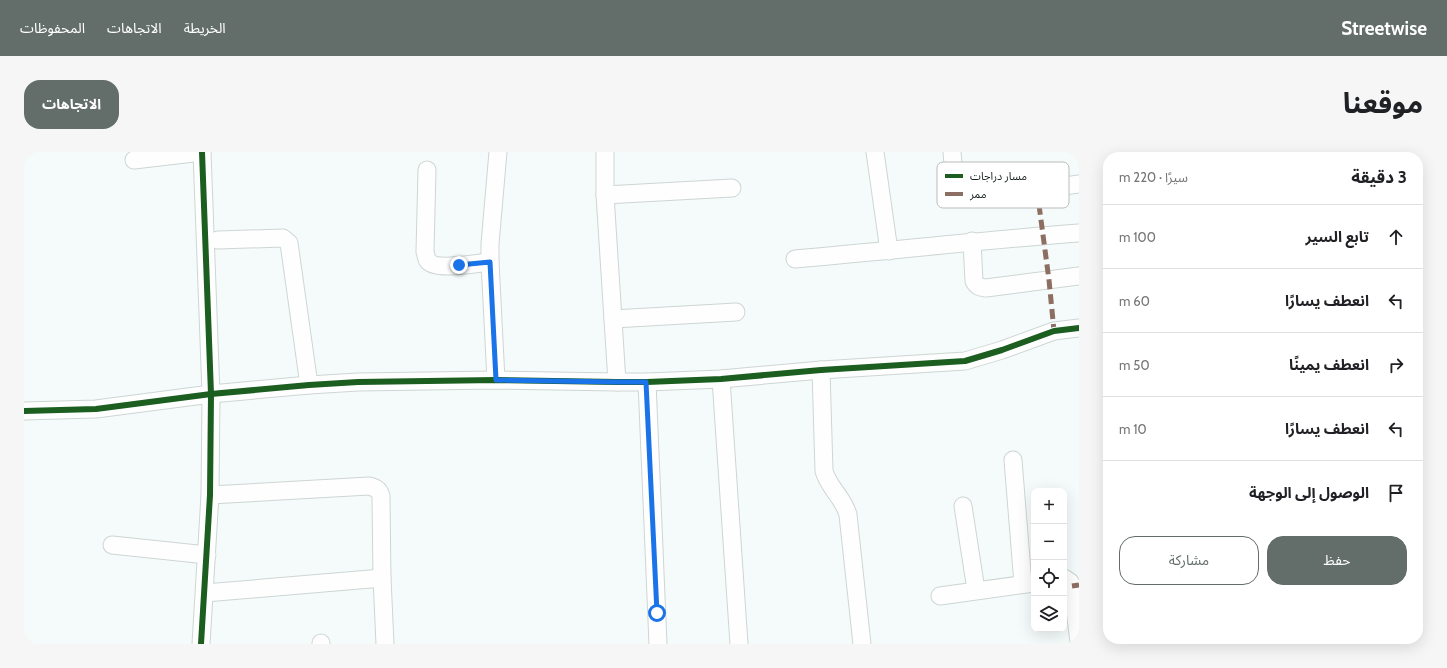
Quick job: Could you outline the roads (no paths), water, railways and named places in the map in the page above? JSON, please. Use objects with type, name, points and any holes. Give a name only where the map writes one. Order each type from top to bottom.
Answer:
[{"type":"street","points":[[134,160],[202,152],[211,394],[210,495],[201,644]]},
{"type":"street","points":[[496,380],[490,244],[498,152]]},
{"type":"street","points":[[605,152],[605,195],[616,382]]},
{"type":"street","points":[[875,152],[889,251]]},
{"type":"street","points":[[952,152],[953,162]]},
{"type":"street","points":[[427,170],[425,252],[428,261],[434,265],[443,266],[490,262]]},
{"type":"street","points":[[1069,185],[1079,184]]},
{"type":"street","points":[[605,195],[732,188]]},
{"type":"street","points":[[795,259],[889,251],[972,241],[1079,233]]},
{"type":"street","points":[[218,240],[283,238],[290,243],[309,385]]},
{"type":"street","points":[[972,241],[974,281],[976,285],[980,287],[986,288],[1079,276]]},
{"type":"street","points":[[613,318],[736,312]]},
{"type":"street","points":[[24,411],[96,409],[211,394],[309,385],[380,381],[496,380],[646,382],[722,379],[820,370],[965,361],[1002,350],[1054,331],[1079,328]]},
{"type":"street","points":[[820,370],[824,471],[827,479],[843,501],[848,515],[862,644]]},
{"type":"street","points":[[722,379],[739,644]]},
{"type":"street","points":[[646,382],[658,644]]},
{"type":"street","points":[[940,596],[1029,583],[1013,460]]},
{"type":"street","points":[[210,495],[369,486],[375,487],[379,490],[381,496],[382,578],[385,644]]},
{"type":"street","points":[[963,506],[976,590]]},
{"type":"street","points":[[112,545],[207,555]]},
{"type":"street","points":[[205,593],[382,578]]},
{"type":"street","points":[[1067,580],[1072,586],[1079,642]]}]
